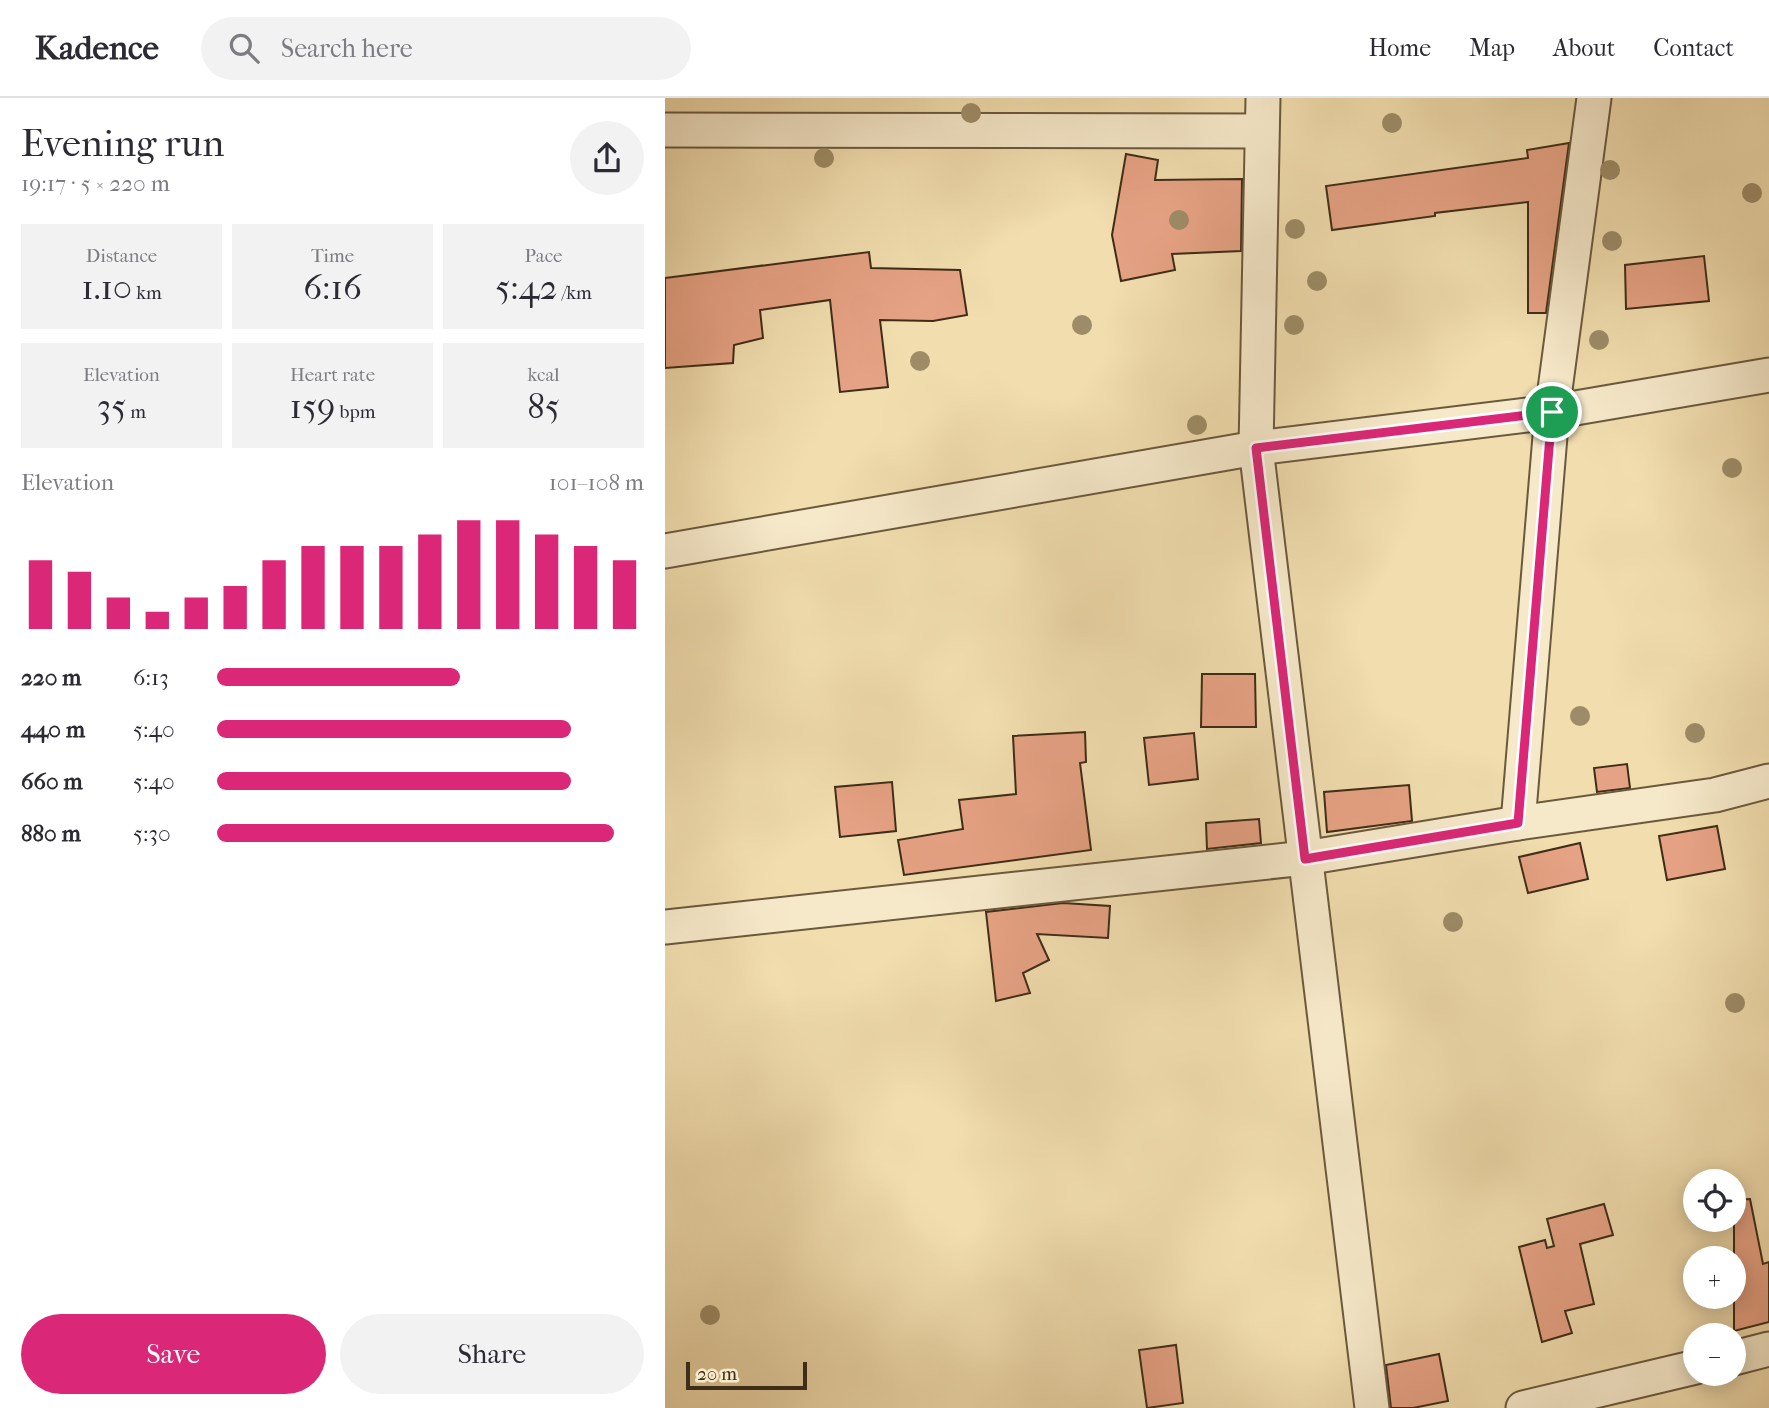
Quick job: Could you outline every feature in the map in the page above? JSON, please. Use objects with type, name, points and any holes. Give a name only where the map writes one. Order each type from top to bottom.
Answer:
[{"type":"street","points":[[1263,98],[1256,448],[1372,1408]]},
{"type":"street","points":[[1518,823],[1552,412],[1594,98]]},
{"type":"street","points":[[665,130],[1261,131]]},
{"type":"street","points":[[665,551],[1256,448],[1552,412],[1769,375]]},
{"type":"street","points":[[665,928],[1305,859],[1518,823],[1715,795],[1769,781]]},
{"type":"street","points":[[1746,1354],[1769,1349]]},
{"type":"street","points":[[1523,1408],[1683,1370]]},
{"type":"building","points":[[1569,143],[1546,313],[1528,313],[1528,202],[1435,213],[1435,216],[1332,230],[1326,186],[1528,158],[1527,150]]},
{"type":"building","points":[[1126,154],[1158,160],[1155,180],[1242,179],[1241,251],[1172,254],[1175,270],[1121,281],[1112,235]]},
{"type":"building","points":[[869,252],[871,268],[960,270],[967,315],[933,321],[880,320],[888,387],[840,392],[830,300],[760,310],[763,338],[734,345],[733,363],[665,368],[665,278]]},
{"type":"building","points":[[1704,256],[1709,301],[1626,309],[1625,265]]},
{"type":"building","points":[[1202,674],[1255,674],[1256,727],[1201,727]]},
{"type":"building","points":[[1085,732],[1086,762],[1080,763],[1091,850],[904,875],[898,840],[963,829],[959,800],[1016,794],[1013,736]]},
{"type":"building","points":[[1194,733],[1198,779],[1149,785],[1144,738]]},
{"type":"building","points":[[1627,764],[1630,788],[1597,792],[1594,768]]},
{"type":"building","points":[[892,782],[896,831],[840,837],[835,787]]},
{"type":"building","points":[[1409,785],[1412,821],[1327,832],[1324,792]]},
{"type":"building","points":[[1259,819],[1261,843],[1207,849],[1206,823]]},
{"type":"building","points":[[1717,826],[1725,869],[1667,880],[1659,836]]},
{"type":"building","points":[[1580,843],[1588,879],[1528,893],[1519,857]]},
{"type":"building","points":[[1063,903],[1110,906],[1108,938],[1037,934],[1049,960],[1023,973],[1030,993],[996,1001],[986,912]]},
{"type":"building","points":[[1746,1199],[1750,1199],[1763,1264],[1769,1262],[1769,1322],[1746,1328],[1746,1323],[1734,1323],[1734,1309],[1746,1309],[1746,1246],[1734,1246],[1734,1232],[1746,1232]]},
{"type":"building","points":[[1604,1204],[1613,1235],[1580,1244],[1594,1304],[1565,1311],[1572,1333],[1542,1342],[1519,1247],[1545,1240],[1547,1248],[1554,1246],[1547,1219]]},
{"type":"building","points":[[1176,1345],[1183,1403],[1147,1408],[1139,1350]]},
{"type":"building","points":[[1439,1354],[1448,1401],[1413,1408],[1391,1408],[1386,1365]]},
{"type":"route","points":[[1552,412],[1518,823],[1305,859],[1256,448],[1552,412]]}]
